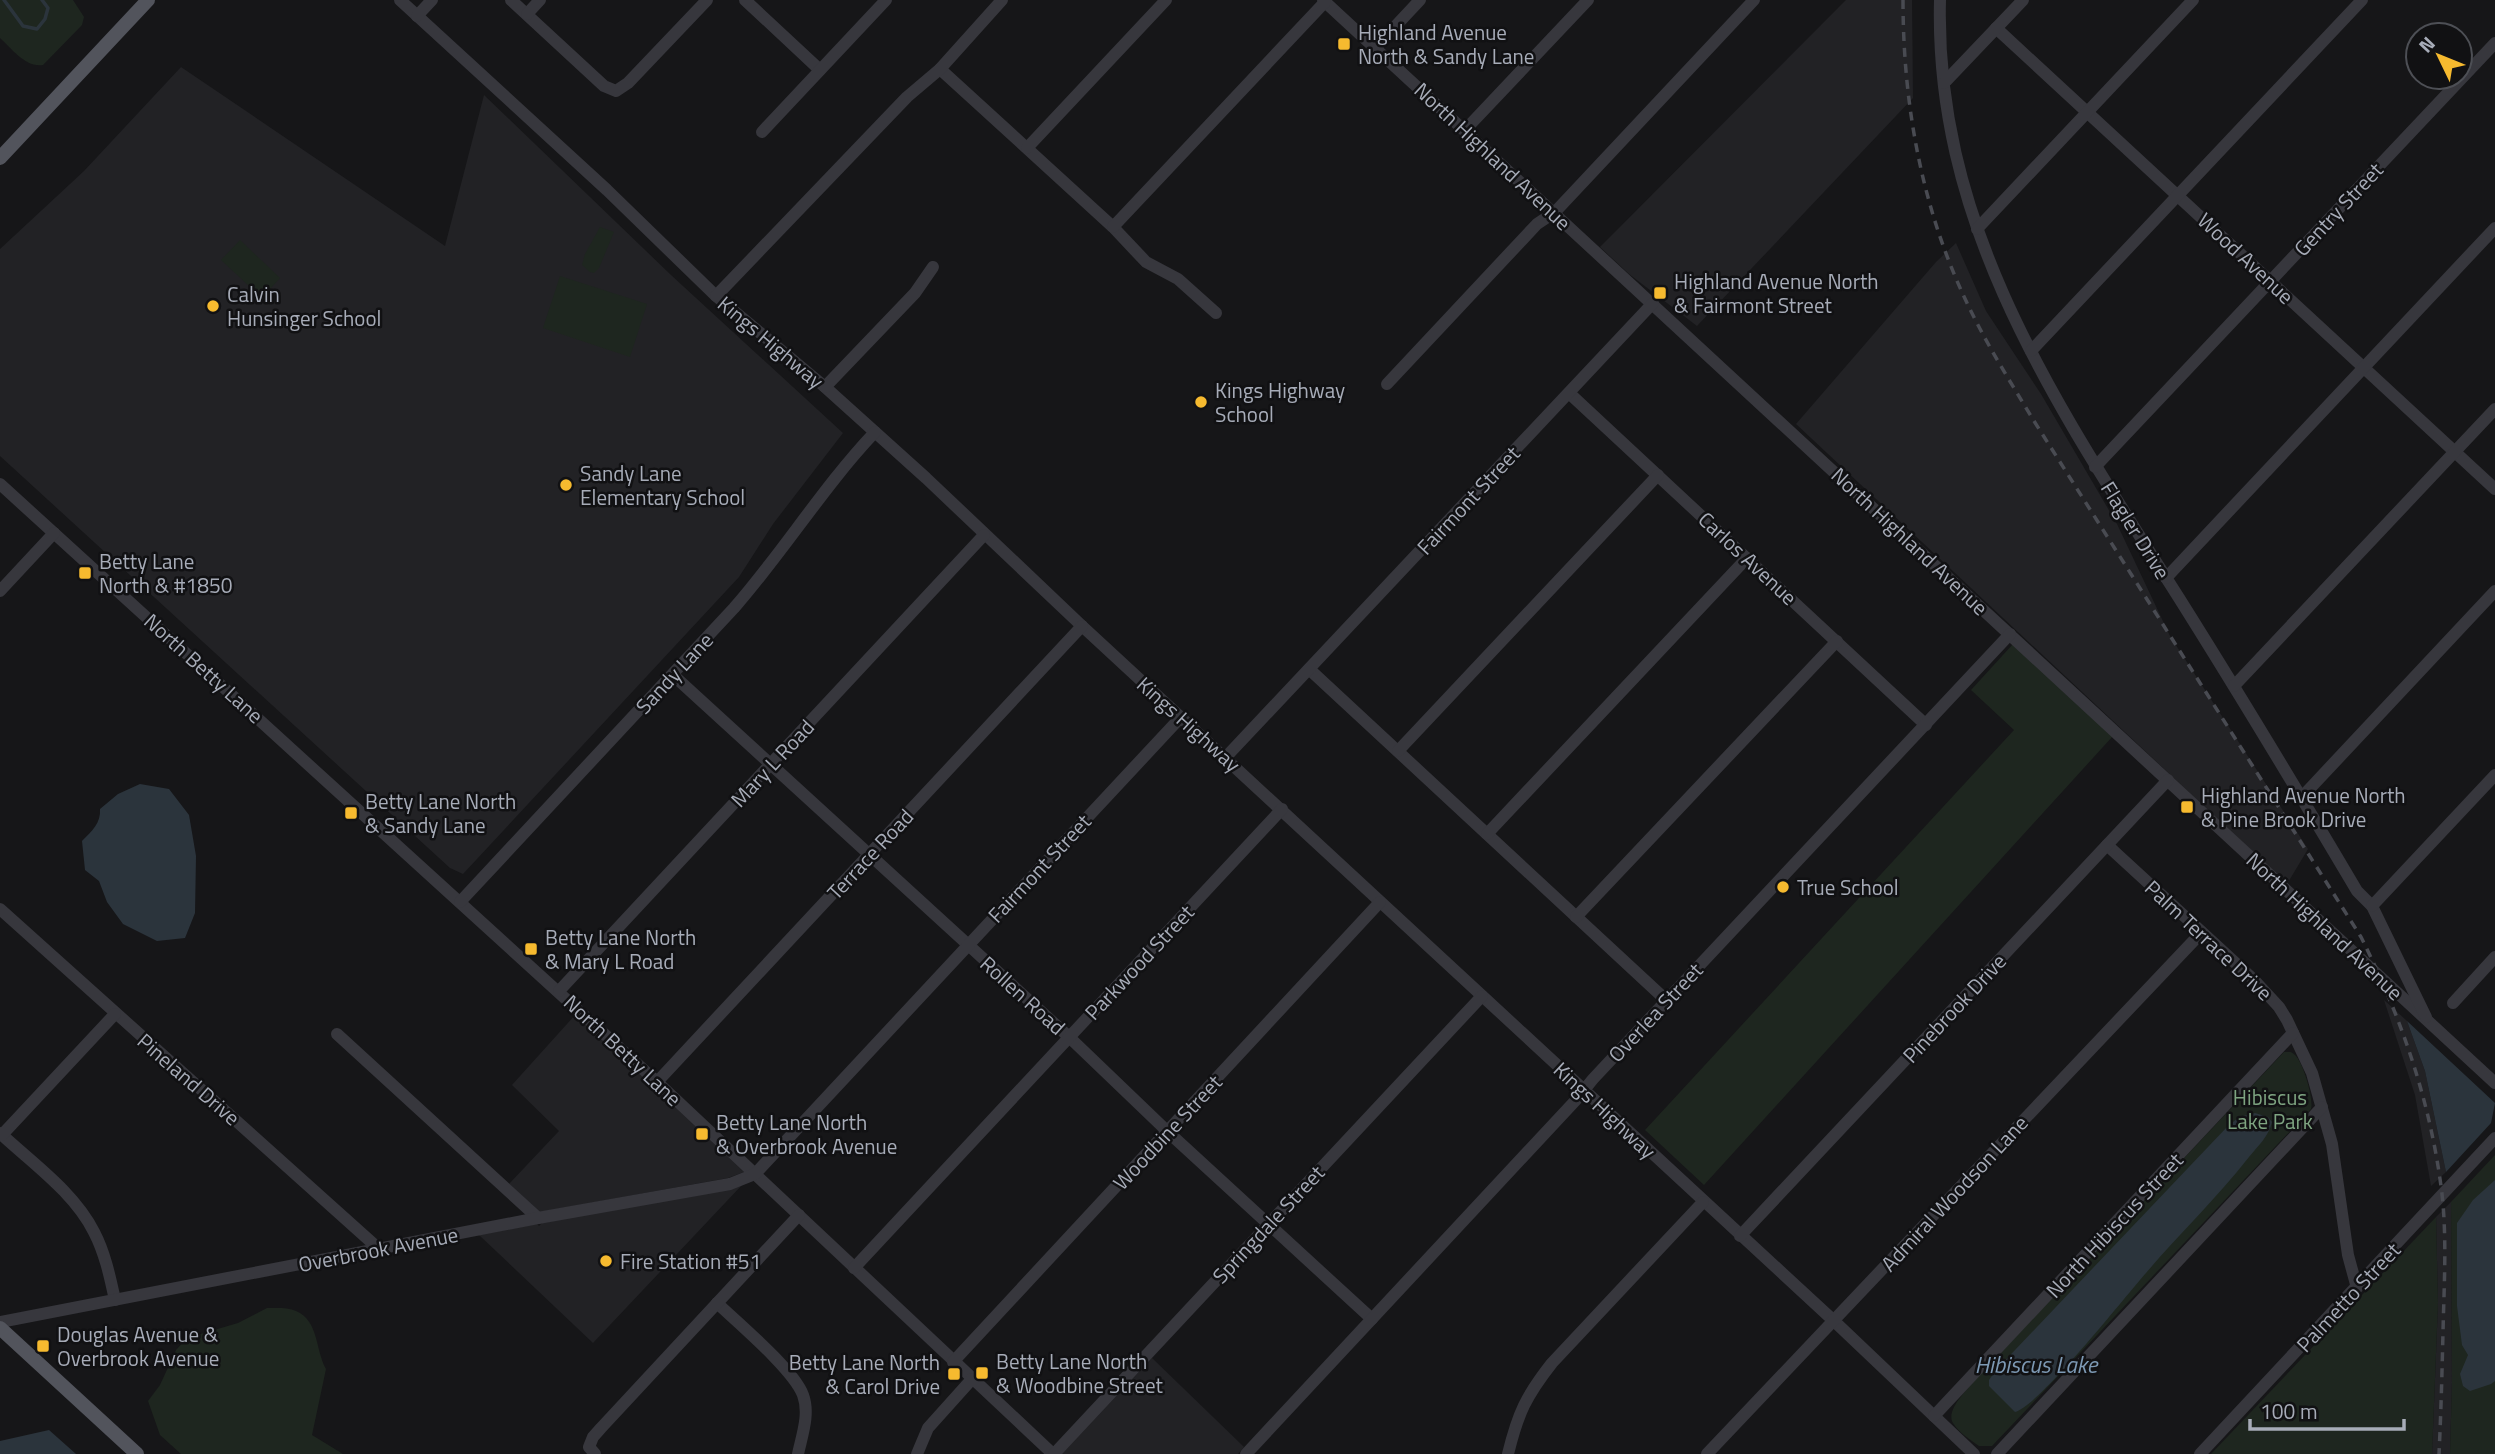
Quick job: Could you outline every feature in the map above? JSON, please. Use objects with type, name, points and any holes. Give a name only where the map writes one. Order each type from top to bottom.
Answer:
[{"type":"main road","points":[[0,158],[148,0]]},
{"type":"main road","points":[[0,1328],[137,1454]]},
{"type":"street","name":"Kings Highway","points":[[400,0],[607,190],[716,296],[875,432],[1834,1321],[1934,1416],[1959,1449],[1974,1454]]},
{"type":"street","points":[[417,16],[432,0]]},
{"type":"street","points":[[511,0],[604,86],[616,90],[628,83],[706,0]]},
{"type":"street","points":[[527,14],[540,0]]},
{"type":"street","points":[[745,0],[820,71]]},
{"type":"street","points":[[762,132],[886,0]]},
{"type":"street","points":[[716,296],[907,97],[940,69],[1002,0]]},
{"type":"street","points":[[1027,148],[1166,0]]},
{"type":"street","points":[[1375,48],[1420,0]]},
{"type":"street","points":[[1465,130],[1588,0]]},
{"type":"street","points":[[1387,384],[1537,224],[1555,212],[1754,0]]},
{"type":"street","name":"Flagler Drive","points":[[1940,0],[1939,38],[1952,140],[1977,229],[2008,308],[2095,467],[2234,686],[2357,891],[2372,906],[2429,1023]]},
{"type":"street","points":[[1944,83],[2023,0]]},
{"type":"street","points":[[1977,229],[2193,0]]},
{"type":"street","points":[[2031,351],[2362,0]]},
{"type":"street","points":[[1113,227],[1324,1]]},
{"type":"street","name":"North Highland Avenue","points":[[1324,1],[2495,1083]]},
{"type":"street","name":"Wood Avenue","points":[[1997,28],[2495,489]]},
{"type":"street","name":"Gentry Street","points":[[2095,467],[2495,43]]},
{"type":"street","points":[[940,69],[1113,227],[1146,262],[1178,279],[1216,313]]},
{"type":"street","points":[[2166,578],[2495,228]]},
{"type":"street","points":[[825,387],[915,293],[933,267]]},
{"type":"street","name":"Fairmont Street","points":[[1225,758],[1653,303]]},
{"type":"street","name":"Carlos Avenue","points":[[1569,393],[1926,725]]},
{"type":"street","points":[[2234,686],[2495,409]]},
{"type":"street","name":"Sandy Lane","points":[[460,902],[761,578],[828,485],[875,432]]},
{"type":"street","points":[[1398,751],[1658,475]]},
{"type":"street","name":"North Betty Lane","points":[[0,484],[559,991],[1054,1454]]},
{"type":"street","points":[[0,591],[54,533]]},
{"type":"street","name":"Mary L Road","points":[[559,991],[984,535]]},
{"type":"street","points":[[1487,834],[1747,558]]},
{"type":"street","points":[[2301,797],[2495,591]]},
{"type":"street","name":"Terrace Road","points":[[657,1082],[1082,626]]},
{"type":"street","name":"Overlea Street","points":[[1246,1454],[1666,1000],[2010,634]]},
{"type":"street","points":[[1576,917],[1837,641]]},
{"type":"street","points":[[1309,669],[1666,1000]]},
{"type":"street","name":"Rollen Road","points":[[673,675],[1372,1319]]},
{"type":"street","name":"Fairmont Street","points":[[755,1174],[1181,717]]},
{"type":"street","points":[[2372,906],[2495,775]]},
{"type":"street","name":"Pinebrook Drive","points":[[1740,1236],[2168,780]]},
{"type":"street","name":"Parkwood Street","points":[[855,1268],[1282,809]]},
{"type":"street","name":"Palm Terrace Drive","points":[[2108,845],[2267,993],[2279,1007],[2294,1033],[2312,1073],[2332,1144],[2348,1255],[2357,1288]]},
{"type":"street","name":"Woodbine Street","points":[[953,1362],[1380,902]]},
{"type":"street","name":"Pineland Drive","points":[[0,909],[379,1249]]},
{"type":"street","name":"Admiral Woodson Lane","points":[[1707,1454],[2201,933]]},
{"type":"street","points":[[2453,1003],[2495,957]]},
{"type":"street","name":"Springdale Street","points":[[1054,1454],[1482,996]]},
{"type":"street","points":[[115,1014],[1,1134],[84,1215],[96,1235],[106,1262],[115,1300]]},
{"type":"street","name":"North Hibiscus Street","points":[[1934,1416],[2294,1033]]},
{"type":"street","points":[[337,1034],[538,1218]]},
{"type":"street","points":[[1997,1454],[2322,1107]]},
{"type":"street","name":"Palmetto Street","points":[[2200,1454],[2495,1138]]},
{"type":"street","name":"Overbrook Avenue","points":[[0,1322],[538,1218],[730,1184],[755,1174]]},
{"type":"street","points":[[1508,1454],[1522,1405],[1552,1363],[1703,1202]]},
{"type":"street","points":[[592,1450],[593,1437],[601,1427],[799,1216]]},
{"type":"street","points":[[717,1303],[785,1368],[803,1395],[804,1425],[798,1454]]},
{"type":"street","points":[[917,1454],[928,1428],[972,1379]]},
{"type":"shaded area","points":[[1846,0],[1912,0],[1913,98],[1697,326],[1629,274],[1600,247]]},
{"type":"shaded area","points":[[181,67],[445,246],[484,95],[671,275],[843,433],[773,524],[739,577],[463,874],[450,868],[0,456],[0,249],[84,171]]},
{"type":"shaded area","points":[[1956,243],[1986,311],[2041,394],[2117,524],[2170,636],[2308,849],[2287,884],[1796,424],[1936,262]]},
{"type":"shaded area","points":[[2384,1000],[2407,1021],[2425,1071],[2446,1172],[2431,1186],[2415,1095]]},
{"type":"shaded area","points":[[576,1014],[744,1172],[728,1178],[540,1212],[509,1184],[559,1131],[512,1085]]},
{"type":"shaded area","points":[[742,1185],[593,1343],[479,1235],[537,1224],[539,1226],[542,1223]]},
{"type":"shaded area","points":[[2451,1202],[2450,1454],[2432,1454],[2438,1303],[2436,1217]]},
{"type":"shaded area","points":[[1152,1358],[1244,1447],[1238,1454],[1062,1454]]},
{"type":"green space","points":[[0,0],[73,0],[84,17],[82,25],[43,65],[31,64],[0,38]]},
{"type":"green space","points":[[600,227],[614,232],[599,268],[594,273],[582,265]]},
{"type":"green space","points":[[240,240],[280,278],[262,298],[221,260]]},
{"type":"green space","points":[[560,276],[647,304],[630,357],[543,328]]},
{"type":"green space","points":[[2013,644],[2113,736],[1704,1185],[1645,1130],[2014,730],[1971,690]]},
{"type":"green space","name":"Hibiscus Lake Park","points":[[2284,1052],[2294,1054],[2301,1065],[2309,1089],[2311,1109],[1992,1446],[1979,1446],[1961,1433],[1951,1418],[1963,1394]]},
{"type":"green space","points":[[2495,1155],[2495,1454],[2450,1454],[2451,1202]]},
{"type":"green space","points":[[2436,1217],[2438,1303],[2432,1454],[2211,1454]]},
{"type":"green space","points":[[267,1308],[296,1311],[309,1321],[313,1328],[326,1369],[312,1435],[343,1454],[181,1454],[160,1435],[148,1401],[160,1385],[176,1350],[187,1338],[238,1323]]},
{"type":"water","points":[[140,784],[169,789],[189,815],[196,856],[195,913],[185,938],[157,941],[123,924],[107,902],[99,881],[85,870],[82,841],[97,823],[100,809],[118,794]]},
{"type":"water","points":[[2407,1021],[2495,1103],[2491,1123],[2446,1172],[2425,1071]]},
{"type":"water","name":"Hibiscus Lake","points":[[2255,1113],[2268,1117],[2272,1122],[2259,1145],[2061,1372],[2027,1405],[2015,1412],[1989,1386],[1989,1380],[1996,1370],[2227,1127],[2239,1117]]},
{"type":"water","points":[[2495,1180],[2495,1381],[2470,1391],[2463,1386],[2460,1374],[2468,1355],[2462,1345],[2457,1306],[2457,1223],[2473,1200]]},
{"type":"water","points":[[49,1430],[76,1454],[0,1454],[0,1441]]},
{"type":"waterway","points":[[4,0],[23,26],[37,29],[45,19],[48,8],[42,0]]},
{"type":"railway","points":[[1903,0],[1907,79],[1918,156],[1938,232],[1968,305],[2034,421],[2361,937],[2402,1030],[2430,1127],[2444,1211],[2439,1454]]},
{"type":"place","name":"Highland Avenue North & Sandy Lane","points":[[1344,44]]},
{"type":"place","name":"Highland Avenue North & Fairmont Street","points":[[1660,293]]},
{"type":"place","name":"Calvin Hunsinger School","points":[[213,306]]},
{"type":"place","name":"Kings Highway School","points":[[1201,402]]},
{"type":"place","name":"Sandy Lane Elementary School","points":[[566,485]]},
{"type":"place","name":"Betty Lane North & #1850","points":[[85,573]]},
{"type":"place","name":"Highland Avenue North & Pine Brook Drive","points":[[2187,807]]},
{"type":"place","name":"Betty Lane North & Sandy Lane","points":[[351,813]]},
{"type":"place","name":"True School","points":[[1783,887]]},
{"type":"place","name":"Betty Lane North & Mary L Road","points":[[531,949]]},
{"type":"place","name":"Betty Lane North & Overbrook Avenue","points":[[702,1134]]},
{"type":"place","name":"Fire Station #51","points":[[606,1261]]},
{"type":"place","name":"Douglas Avenue & Overbrook Avenue","points":[[43,1346]]},
{"type":"place","name":"Betty Lane North & Woodbine Street","points":[[982,1373]]},
{"type":"place","name":"Betty Lane North & Carol Drive","points":[[954,1374]]}]
